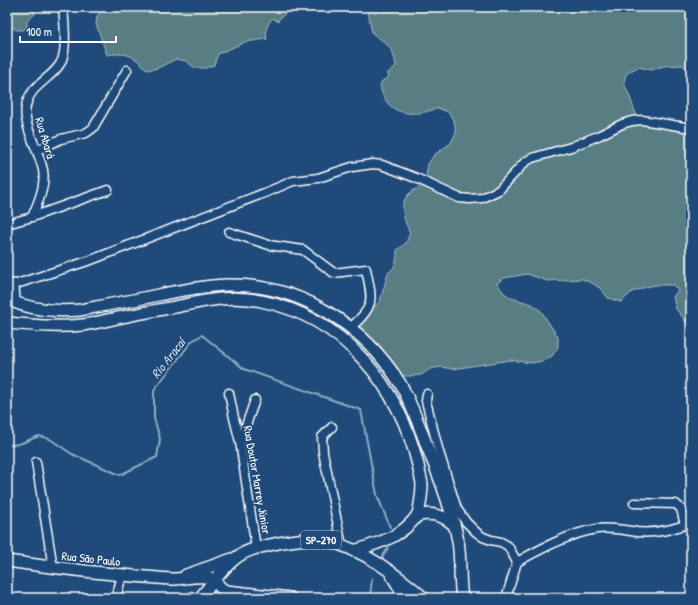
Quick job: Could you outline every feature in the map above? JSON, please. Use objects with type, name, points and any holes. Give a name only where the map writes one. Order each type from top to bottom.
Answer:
[{"type":"main road","points":[[10,286],[11,301],[34,308],[50,310],[80,310],[205,286],[245,286],[287,294],[333,314],[351,327],[376,350],[401,385],[415,414],[436,468],[454,525],[458,542],[462,598]]},
{"type":"main road","points":[[7,323],[48,326],[82,325],[205,301],[239,298],[268,302],[283,306],[307,316],[331,330],[362,357],[386,387],[399,411],[416,455],[422,483],[417,516],[406,528],[388,540],[354,551]]},
{"type":"main road","points":[[417,516],[427,514],[437,515],[454,525]]},
{"type":"main road","name":"SP-270","points":[[201,597],[226,566],[238,556],[256,548],[288,540],[308,539],[328,541],[354,551],[390,571],[424,598]]},
{"type":"main road","points":[[177,580],[238,556]]},
{"type":"main road","name":"Rua São Paulo","points":[[7,561],[122,576],[177,580],[206,577],[214,580]]},
{"type":"main road","points":[[390,571],[404,598]]},
{"type":"main road","points":[[177,580],[196,586],[201,597]]},
{"type":"main road","points":[[214,580],[218,586],[226,591],[256,596],[290,598]]},
{"type":"main road","points":[[235,598],[256,596]]},
{"type":"street","name":"Rua Abará","points":[[32,217],[40,199],[43,171],[28,127],[25,113],[26,106],[33,90],[60,64],[64,46],[63,7]]},
{"type":"street","points":[[37,150],[62,139],[86,133],[93,128],[127,70]]},
{"type":"street","points":[[10,286],[91,260],[293,181],[318,178],[352,167],[365,164],[382,165],[416,178],[459,198],[482,198],[500,190],[525,162],[532,158],[571,146],[600,135],[622,124],[642,120],[691,128]]},
{"type":"street","points":[[7,224],[32,217],[108,190]]},
{"type":"street","points":[[229,232],[269,245],[303,250],[334,273],[366,269],[371,292],[370,306],[363,317],[351,327]]},
{"type":"street","name":"Rua Doutor Marrey Júnior","points":[[229,393],[240,442],[256,548]]},
{"type":"street","points":[[427,394],[426,402],[439,452],[457,509],[466,522],[483,537],[501,542],[508,546],[517,562]]},
{"type":"street","points":[[240,442],[254,400]]},
{"type":"street","points":[[234,418],[248,419]]},
{"type":"street","points":[[332,426],[322,437],[323,452],[342,546]]},
{"type":"street","points":[[36,462],[53,568]]},
{"type":"street","points":[[506,598],[517,562],[536,551],[570,537],[598,528],[637,532],[658,532],[688,524],[681,509],[676,504],[634,503]]},
{"type":"street","points":[[116,598],[122,576]]},
{"type":"street","points":[[551,598],[575,598]]},
{"type":"green space","points":[[7,7],[33,7],[35,14],[27,21],[27,28],[16,30],[7,22]]},
{"type":"green space","points":[[105,7],[307,7],[287,12],[279,19],[278,22],[273,18],[267,27],[267,39],[245,42],[218,54],[214,65],[205,68],[195,68],[186,61],[176,59],[158,68],[147,70],[134,58],[125,54],[107,55],[96,24],[97,16]]},
{"type":"green space","points":[[363,7],[691,7],[691,76],[689,75],[686,67],[682,65],[663,66],[652,70],[638,67],[628,73],[624,81],[634,110],[642,121],[656,127],[691,130],[691,341],[687,323],[676,309],[673,297],[678,290],[673,285],[655,285],[646,287],[632,292],[621,302],[608,298],[601,289],[582,279],[547,281],[527,274],[504,278],[497,283],[503,292],[511,298],[532,304],[541,311],[558,337],[558,347],[552,356],[543,361],[531,363],[510,360],[453,369],[441,367],[430,369],[421,375],[400,376],[368,335],[359,328],[363,318],[380,301],[388,273],[393,269],[396,263],[397,250],[406,243],[410,233],[403,213],[403,203],[405,198],[412,191],[425,184],[428,164],[434,155],[451,143],[456,132],[454,121],[448,112],[438,108],[419,113],[402,112],[394,109],[388,103],[383,95],[380,85],[383,80],[387,79],[389,75],[387,74],[396,66],[395,60],[388,46],[372,33],[368,11]]},
{"type":"building","points":[[191,591],[194,592],[194,598],[188,598]]},
{"type":"waterway","name":"Rio Aracaí","points":[[7,445],[19,444],[39,436],[50,439],[72,454],[120,475],[157,457],[160,439],[154,418],[154,390],[192,341],[202,335],[244,369],[361,410],[377,495],[390,527]]},
{"type":"waterway","name":"Rio Aracaí","points":[[382,558],[388,548]]},
{"type":"waterway","name":"Rio Aracaí","points":[[370,598],[372,578]]}]
